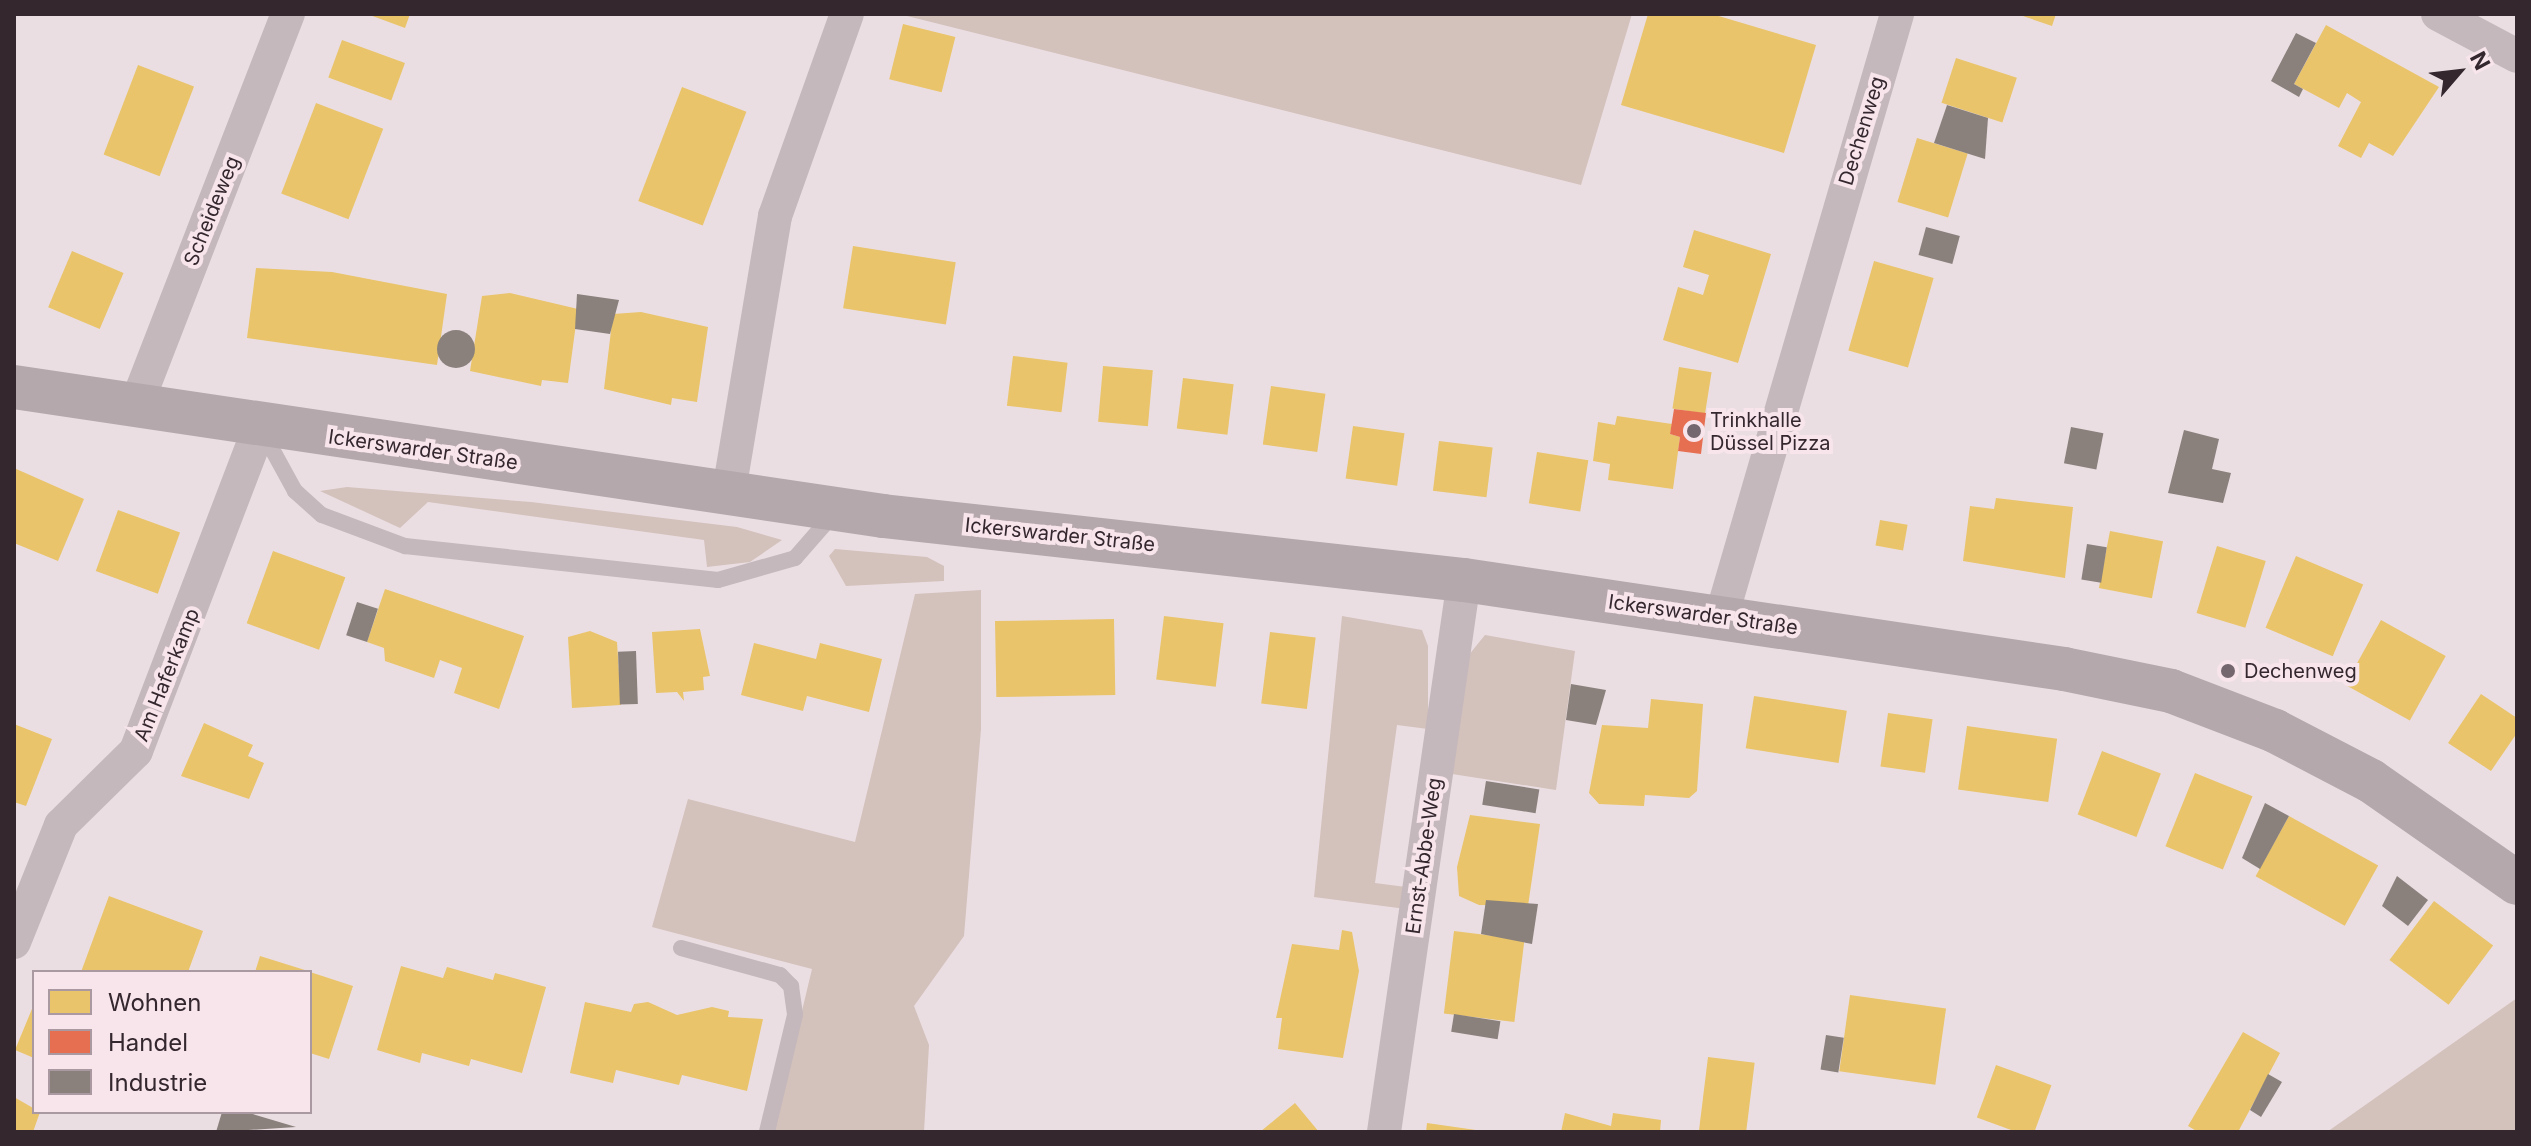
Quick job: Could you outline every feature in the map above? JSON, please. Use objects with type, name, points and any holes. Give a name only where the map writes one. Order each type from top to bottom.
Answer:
[{"type":"main road","name":"Ickerswarder Straße","points":[[14,387],[260,427],[729,491],[838,509],[1464,580],[2171,691],[2275,731],[2371,781],[2517,883]]},
{"type":"street","name":"Scheideweg","points":[[135,408],[288,14]]},
{"type":"street","points":[[729,491],[775,216],[847,14]]},
{"type":"street","name":"Dechenweg","points":[[1721,618],[1897,14]]},
{"type":"street","points":[[2438,14],[2517,56]]},
{"type":"street","name":"Am Haferkamp","points":[[14,942],[61,825],[136,751],[260,427]]},
{"type":"street","name":"Ernst-Abbe-Weg","points":[[1384,1132],[1464,580]]},
{"type":"lane","points":[[260,427],[280,469],[322,515],[405,546],[718,580],[795,558],[838,509]]},
{"type":"lane","points":[[681,948],[780,975],[791,986],[795,1015],[767,1132]]},
{"type":"shaded area","points":[[899,14],[1632,14],[1581,185]]},
{"type":"shaded area","points":[[347,487],[531,502],[737,527],[782,540],[750,562],[707,567],[704,540],[428,502],[400,528],[320,491]]},
{"type":"shaded area","points":[[835,549],[927,557],[944,566],[944,581],[846,586],[829,556]]},
{"type":"shaded area","points":[[981,590],[981,729],[964,936],[914,1006],[929,1045],[924,1132],[773,1132],[812,969],[652,927],[688,799],[855,842],[915,594]]},
{"type":"shaded area","points":[[1342,616],[1422,630],[1428,646],[1428,729],[1397,725],[1375,883],[1406,887],[1406,909],[1314,897]]},
{"type":"shaded area","points":[[1485,635],[1575,651],[1556,790],[1452,774],[1468,656]]},
{"type":"shaded area","points":[[2517,998],[2517,1132],[2327,1132]]},
{"type":"building: Wohnen","points":[[367,14],[410,14],[405,28]]},
{"type":"building: Wohnen","points":[[1648,14],[1712,14],[1816,45],[1784,153],[1621,105]]},
{"type":"building: Wohnen","points":[[2017,14],[2056,14],[2052,26]]},
{"type":"building: Wohnen","points":[[903,24],[955,37],[942,92],[889,79]]},
{"type":"building: Wohnen","points":[[2326,25],[2439,87],[2393,156],[2369,143],[2361,158],[2338,146],[2361,102],[2347,93],[2339,108],[2294,84]]},
{"type":"building: Wohnen","points":[[342,40],[405,63],[391,101],[328,78]]},
{"type":"building: Wohnen","points":[[1956,58],[2017,78],[2002,122],[1941,103]]},
{"type":"building: Wohnen","points":[[138,65],[194,87],[160,176],[104,155]]},
{"type":"building: Wohnen","points":[[682,87],[746,112],[703,226],[638,201]]},
{"type":"building: Wohnen","points":[[316,103],[383,129],[348,219],[281,194]]},
{"type":"building: Wohnen","points":[[1917,138],[1968,153],[1948,218],[1897,202]]},
{"type":"building: Wohnen","points":[[1694,230],[1771,254],[1738,363],[1663,340],[1678,287],[1703,295],[1709,275],[1683,267]]},
{"type":"building: Wohnen","points":[[853,246],[956,262],[946,324],[843,308]]},
{"type":"building: Wohnen","points":[[72,251],[124,273],[100,329],[48,307]]},
{"type":"building: Wohnen","points":[[1874,261],[1934,278],[1908,367],[1848,350]]},
{"type":"building: Wohnen","points":[[256,268],[332,272],[447,294],[437,365],[247,338]]},
{"type":"building: Wohnen","points":[[510,293],[578,309],[568,383],[542,380],[541,386],[470,371],[482,296]]},
{"type":"building: Wohnen","points":[[641,312],[708,327],[697,402],[672,398],[671,405],[604,389],[613,314]]},
{"type":"building: Wohnen","points":[[1013,356],[1068,363],[1061,412],[1007,406]]},
{"type":"building: Wohnen","points":[[1103,366],[1153,370],[1148,426],[1098,422]]},
{"type":"building: Wohnen","points":[[1679,367],[1712,372],[1705,414],[1672,408]]},
{"type":"building: Wohnen","points":[[1183,378],[1234,384],[1227,435],[1177,429]]},
{"type":"building: Wohnen","points":[[1271,386],[1325,394],[1317,452],[1263,444]]},
{"type":"building: Wohnen","points":[[1617,416],[1672,424],[1670,434],[1680,437],[1673,489],[1608,480],[1610,464],[1593,461],[1598,422],[1615,425]]},
{"type":"building: Wohnen","points":[[1353,426],[1404,433],[1397,486],[1346,478]]},
{"type":"building: Wohnen","points":[[1439,441],[1493,448],[1487,497],[1433,491]]},
{"type":"building: Wohnen","points":[[1537,452],[1588,460],[1580,511],[1529,503]]},
{"type":"building: Wohnen","points":[[14,468],[84,499],[58,561],[14,543]]},
{"type":"building: Wohnen","points":[[1996,498],[2073,507],[2065,578],[1963,561],[1970,506],[1994,509]]},
{"type":"building: Wohnen","points":[[118,510],[180,533],[158,594],[96,571]]},
{"type":"building: Wohnen","points":[[1880,520],[1908,525],[1903,550],[1875,546]]},
{"type":"building: Wohnen","points":[[2110,531],[2163,541],[2152,598],[2099,588]]},
{"type":"building: Wohnen","points":[[2217,546],[2266,561],[2245,628],[2197,613]]},
{"type":"building: Wohnen","points":[[273,551],[345,577],[319,650],[247,623]]},
{"type":"building: Wohnen","points":[[2296,556],[2363,585],[2333,656],[2266,628]]},
{"type":"building: Wohnen","points":[[385,589],[524,636],[499,709],[454,693],[462,668],[440,660],[434,678],[385,661],[384,648],[367,642]]},
{"type":"building: Wohnen","points":[[1164,616],[1224,623],[1216,687],[1156,680]]},
{"type":"building: Wohnen","points":[[1114,619],[1115,695],[996,697],[995,621]]},
{"type":"building: Wohnen","points":[[2381,620],[2446,656],[2410,721],[2345,685]]},
{"type":"building: Wohnen","points":[[700,629],[710,676],[703,677],[704,690],[683,692],[684,701],[677,692],[656,693],[652,632]]},
{"type":"building: Wohnen","points":[[590,631],[617,642],[621,705],[572,708],[568,637]]},
{"type":"building: Wohnen","points":[[1270,632],[1316,638],[1307,709],[1261,703]]},
{"type":"building: Wohnen","points":[[754,643],[816,659],[820,643],[882,659],[869,712],[807,696],[803,711],[741,695]]},
{"type":"building: Wohnen","points":[[2481,694],[2517,718],[2517,733],[2491,771],[2448,743]]},
{"type":"building: Wohnen","points":[[1754,696],[1847,711],[1839,763],[1746,748]]},
{"type":"building: Wohnen","points":[[1651,699],[1703,704],[1697,791],[1689,798],[1645,795],[1644,806],[1599,804],[1589,793],[1602,725],[1648,728]]},
{"type":"building: Wohnen","points":[[1888,713],[1933,719],[1925,773],[1880,766]]},
{"type":"building: Wohnen","points":[[204,723],[253,745],[248,756],[264,763],[249,799],[181,776]]},
{"type":"building: Wohnen","points":[[14,724],[52,739],[26,806],[14,802]]},
{"type":"building: Wohnen","points":[[1967,726],[2057,739],[2048,802],[1958,789]]},
{"type":"building: Wohnen","points":[[2102,751],[2161,774],[2136,837],[2078,814]]},
{"type":"building: Wohnen","points":[[2195,773],[2252,796],[2223,869],[2165,846]]},
{"type":"building: Wohnen","points":[[1470,815],[1540,824],[1528,906],[1479,905],[1459,896],[1457,867]]},
{"type":"building: Wohnen","points":[[2289,816],[2378,865],[2345,926],[2256,876]]},
{"type":"building: Wohnen","points":[[109,896],[203,931],[189,970],[82,970]]},
{"type":"building: Wohnen","points":[[2434,901],[2493,946],[2449,1005],[2389,960]]},
{"type":"building: Wohnen","points":[[1342,930],[1352,932],[1359,971],[1343,1058],[1278,1049],[1282,1018],[1276,1018],[1292,944],[1339,950]]},
{"type":"building: Wohnen","points":[[1454,931],[1524,940],[1514,1022],[1444,1013]]},
{"type":"building: Wohnen","points":[[260,956],[305,970],[256,970]]},
{"type":"building: Wohnen","points":[[401,966],[443,978],[447,967],[493,980],[495,973],[546,987],[522,1073],[471,1059],[469,1066],[422,1053],[420,1063],[377,1050]]},
{"type":"building: Wohnen","points":[[312,973],[353,986],[329,1059],[312,1054]]},
{"type":"building: Wohnen","points":[[1850,995],[1946,1008],[1935,1085],[1839,1071]]},
{"type":"building: Wohnen","points":[[585,1002],[631,1012],[634,1004],[648,1002],[677,1015],[712,1007],[729,1011],[728,1017],[763,1019],[747,1091],[682,1075],[679,1085],[616,1070],[613,1083],[570,1073]]},
{"type":"building: Wohnen","points":[[32,1009],[32,1057],[15,1050]]},
{"type":"building: Wohnen","points":[[2243,1032],[2280,1053],[2238,1132],[2198,1132],[2188,1126]]},
{"type":"building: Wohnen","points":[[1708,1057],[1755,1063],[1746,1132],[1699,1131]]},
{"type":"building: Wohnen","points":[[1996,1065],[2051,1085],[2034,1132],[2016,1132],[1977,1118]]},
{"type":"building: Wohnen","points":[[14,1097],[32,1107],[32,1114],[39,1114],[33,1132],[14,1132]]},
{"type":"building: Wohnen","points":[[1295,1103],[1319,1132],[1260,1132]]},
{"type":"building: Wohnen","points":[[1565,1113],[1611,1126],[1613,1113],[1661,1120],[1660,1132],[1561,1132]]},
{"type":"building: Wohnen","points":[[1427,1123],[1476,1130],[1476,1132],[1426,1132]]},
{"type":"building: Handel","points":[[1674,409],[1706,413],[1701,454],[1678,451],[1680,437],[1670,434]]},
{"type":"building: Industrie","points":[[2296,33],[2316,43],[2294,84],[2303,89],[2299,97],[2271,81]]},
{"type":"building: Industrie","points":[[1947,105],[1988,118],[1985,159],[1934,143]]},
{"type":"building: Industrie","points":[[1926,227],[1960,236],[1952,264],[1918,255]]},
{"type":"building: Industrie","points":[[577,294],[619,300],[610,334],[575,329]]},
{"type":"building: Industrie","points":[[456,330],[469,336],[475,349],[469,362],[456,368],[443,362],[437,349],[443,336]]},
{"type":"building: Industrie","points":[[2071,427],[2103,433],[2096,470],[2064,463]]},
{"type":"building: Industrie","points":[[2184,430],[2219,439],[2212,469],[2231,473],[2223,503],[2168,493]]},
{"type":"building: Industrie","points":[[2087,544],[2107,547],[2101,583],[2081,580]]},
{"type":"building: Industrie","points":[[357,602],[378,609],[367,642],[346,635]]},
{"type":"building: Industrie","points":[[636,651],[638,704],[620,705],[618,652]]},
{"type":"building: Industrie","points":[[1571,684],[1606,690],[1596,725],[1566,720]]},
{"type":"building: Industrie","points":[[1486,781],[1539,789],[1536,813],[1482,805]]},
{"type":"building: Industrie","points":[[2265,803],[2289,816],[2260,869],[2242,858]]},
{"type":"building: Industrie","points":[[2397,876],[2428,900],[2408,926],[2382,906]]},
{"type":"building: Industrie","points":[[1486,900],[1538,904],[1532,944],[1481,934]]},
{"type":"building: Industrie","points":[[1454,1014],[1500,1021],[1498,1039],[1451,1032]]},
{"type":"building: Industrie","points":[[1826,1035],[1844,1038],[1838,1072],[1821,1070]]},
{"type":"building: Industrie","points":[[2268,1074],[2282,1082],[2261,1117],[2250,1110]]},
{"type":"building: Industrie","points":[[221,1114],[253,1114],[296,1127],[216,1132]]},
{"type":"place","name":"Trinkhalle Düssel Pizza","points":[[1694,431]]},
{"type":"place","name":"Dechenweg","points":[[2228,671]]}]
